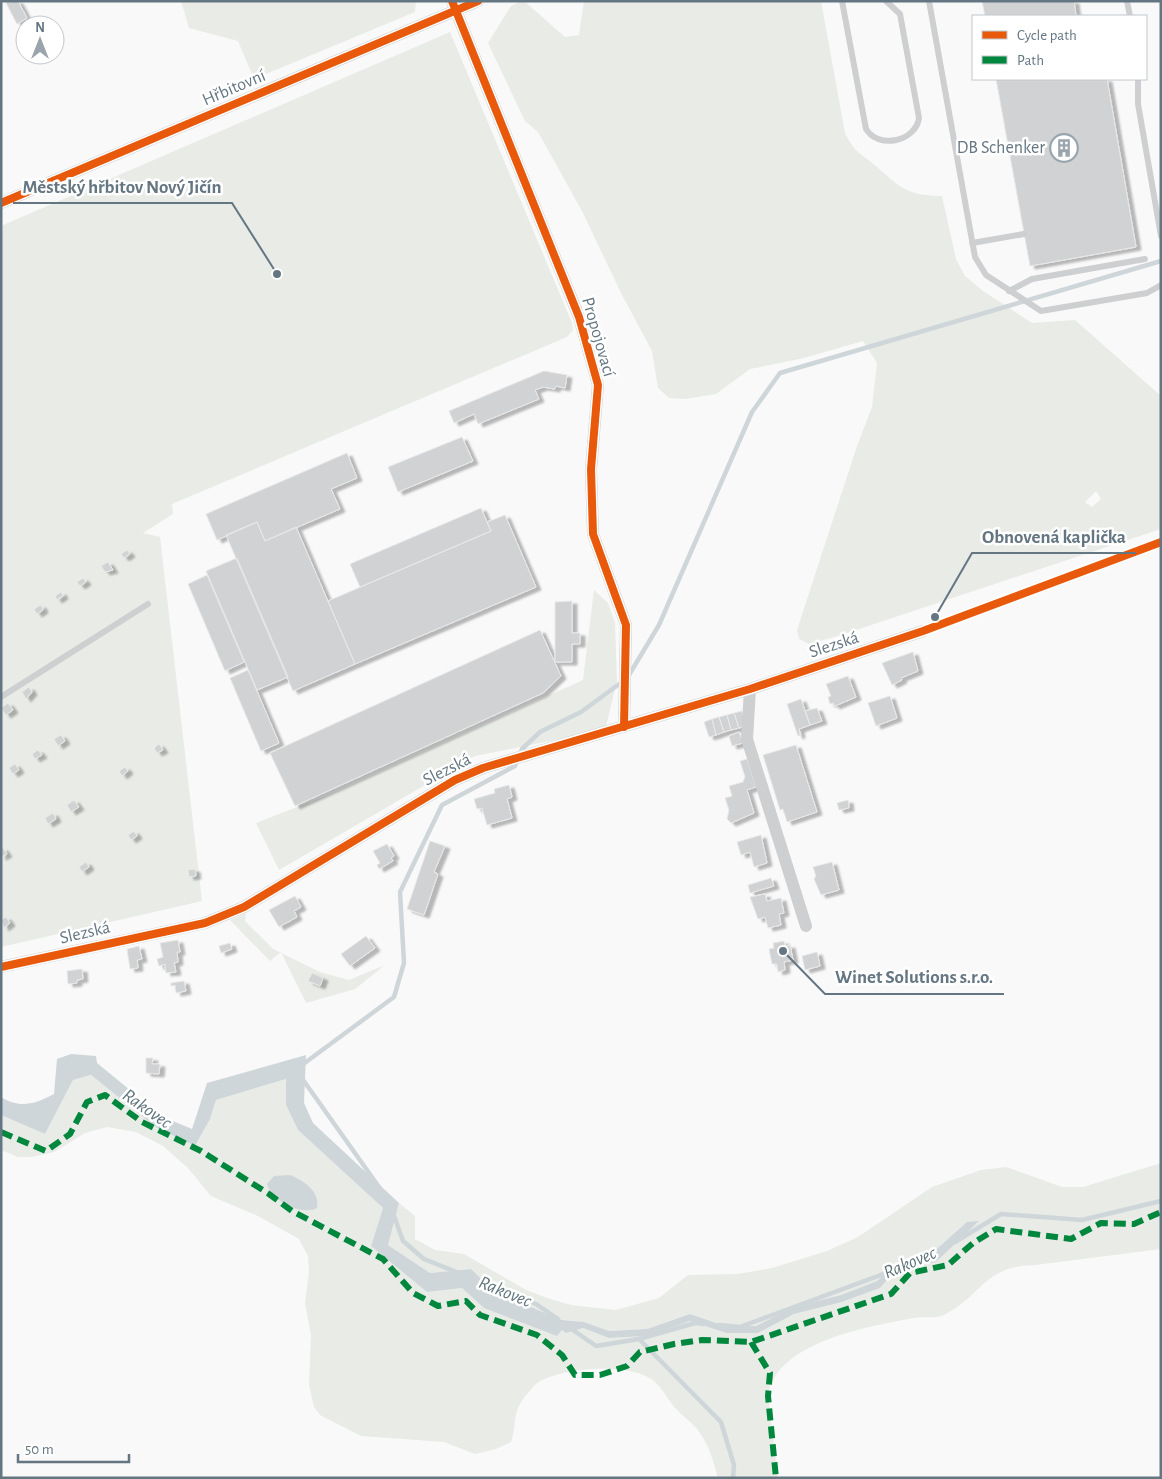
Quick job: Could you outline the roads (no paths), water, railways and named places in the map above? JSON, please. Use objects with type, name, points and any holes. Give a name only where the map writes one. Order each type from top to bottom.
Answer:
[{"type":"street","name":"Hřbitovní","points":[[1,203],[454,6],[478,1]]},
{"type":"street","name":"Propojovací","points":[[454,6],[579,317],[598,385],[591,469],[593,534],[626,625],[624,727]]},
{"type":"street","name":"Slezská","points":[[1,967],[154,932],[205,923],[244,907],[455,780],[483,768],[750,689],[923,631]]},
{"type":"street","points":[[750,689],[747,739],[806,926]]},
{"type":"lane","points":[[842,1],[866,129],[876,139],[888,140],[902,138],[912,133],[917,127],[920,118],[900,14],[886,1]]},
{"type":"lane","points":[[929,1],[972,243],[980,269],[1037,310],[1047,312],[1147,293],[1161,285]]},
{"type":"lane","points":[[1127,1],[1130,15]]},
{"type":"lane","points":[[1138,80],[1138,104],[1161,236]]},
{"type":"lane","points":[[972,243],[1024,234]]},
{"type":"lane","points":[[1010,291],[1032,279],[1145,259]]},
{"type":"lane","points":[[1,697],[148,604]]},
{"type":"water","points":[[71,1054],[96,1056],[97,1063],[163,1117],[192,1129],[207,1083],[306,1055],[304,1103],[313,1123],[399,1203],[388,1245],[430,1273],[471,1269],[495,1292],[562,1320],[584,1322],[609,1331],[647,1329],[690,1314],[725,1326],[756,1326],[793,1307],[841,1295],[877,1281],[895,1264],[931,1254],[967,1222],[979,1221],[936,1262],[896,1270],[880,1288],[842,1302],[794,1314],[758,1333],[726,1333],[690,1321],[647,1336],[609,1338],[583,1328],[566,1333],[562,1330],[557,1336],[484,1308],[462,1288],[427,1292],[371,1246],[383,1208],[298,1130],[286,1105],[286,1079],[216,1100],[210,1119],[195,1146],[157,1128],[91,1075],[73,1080],[45,1134],[1,1115],[1,1097],[15,1103],[28,1104],[54,1094],[57,1059]]},
{"type":"water","points":[[290,1175],[310,1187],[316,1197],[317,1208],[303,1210],[295,1208],[281,1201],[270,1190],[267,1184],[274,1176]]},
{"type":"waterway","points":[[629,675],[659,625],[752,412],[780,373],[1161,261]]},
{"type":"waterway","points":[[302,1065],[394,997],[404,963],[400,892],[442,805],[515,766],[522,749],[540,732],[581,712],[622,682]]},
{"type":"waterway","name":"Rakovec","points":[[301,1077],[379,1187]]},
{"type":"waterway","name":"Rakovec","points":[[955,1242],[1001,1214],[1082,1220],[1161,1201]]},
{"type":"waterway","name":"Rakovec","points":[[393,1213],[403,1241],[424,1259],[459,1273]]},
{"type":"waterway","name":"Rakovec","points":[[719,1325],[740,1327],[889,1272]]},
{"type":"waterway","name":"Rakovec","points":[[482,1282],[536,1304],[558,1319]]},
{"type":"waterway","name":"Rakovec","points":[[570,1328],[596,1346],[639,1339],[695,1323],[704,1324]]},
{"type":"waterway","points":[[639,1339],[721,1422],[734,1465],[733,1478]]},
{"type":"place","name":"DB Schenker","points":[[1064,148]]},
{"type":"place","name":"Městský hřbitov Nový Jičín","points":[[277,274]]},
{"type":"place","name":"Obnovená kaplička","points":[[935,617]]},
{"type":"place","name":"Winet Solutions s.r.o.","points":[[783,951]]}]
